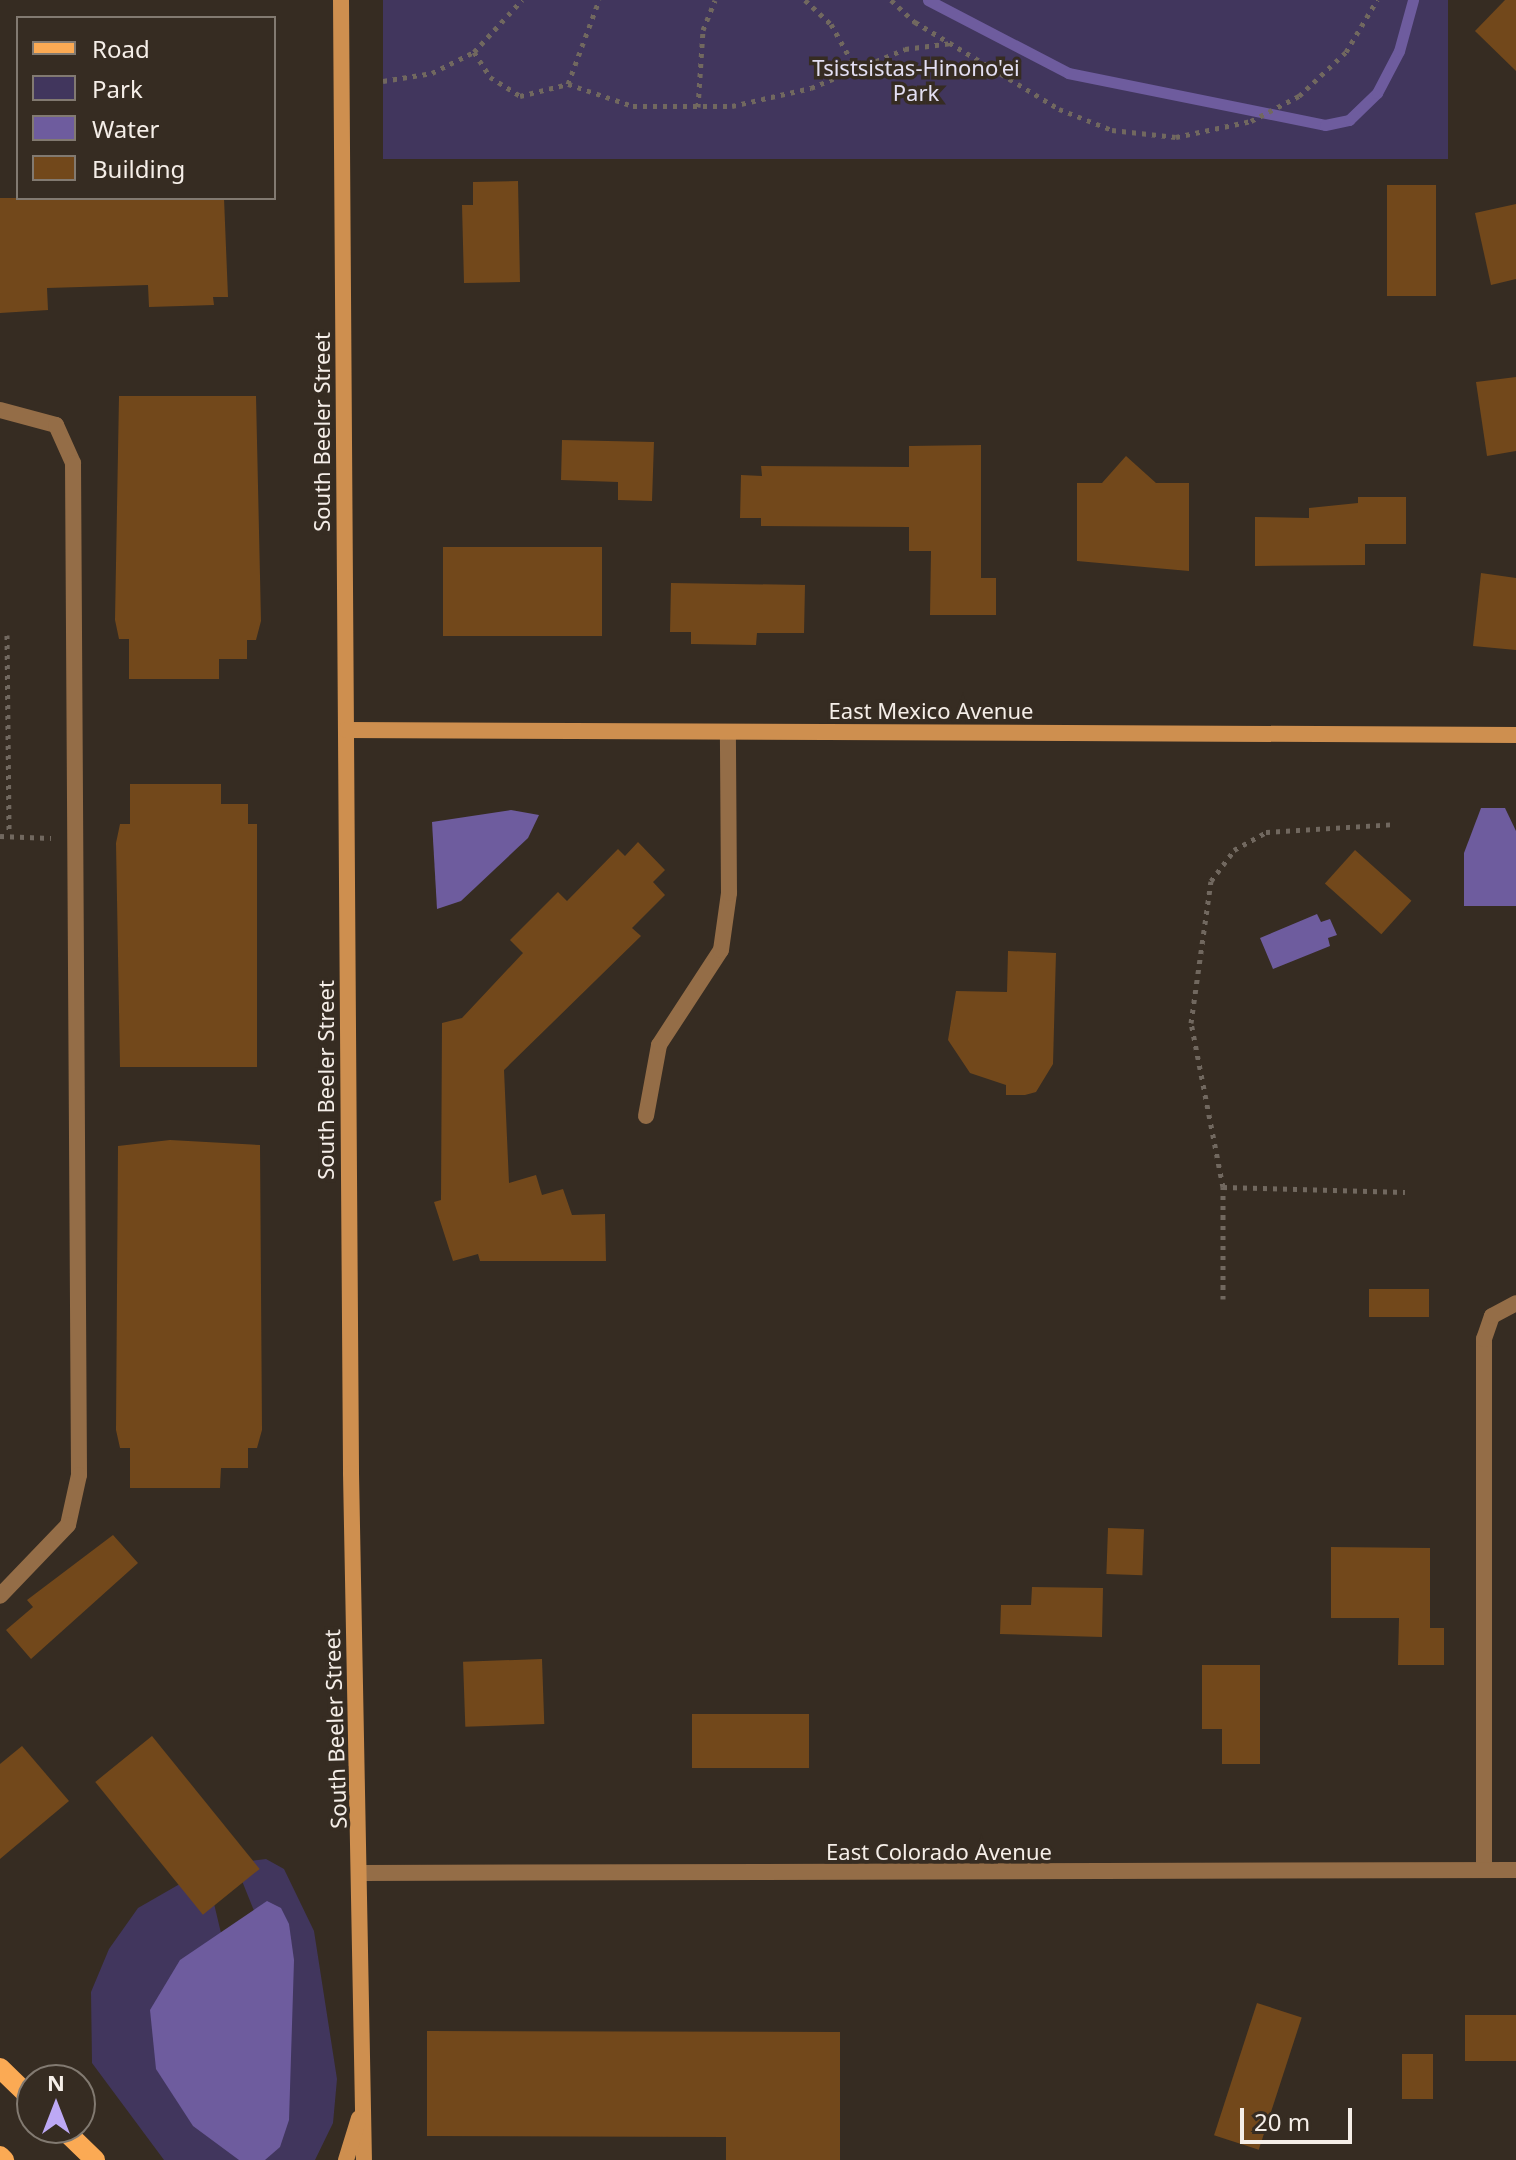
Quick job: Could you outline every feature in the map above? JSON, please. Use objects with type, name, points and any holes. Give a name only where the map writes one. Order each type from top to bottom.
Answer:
[{"type":"main road","points":[[0,2068],[16,2084]]},
{"type":"main road","points":[[78,2144],[95,2160]]},
{"type":"street","name":"South Beeler Street","points":[[341,0],[346,730],[366,2089],[364,2160]]},
{"type":"street","points":[[0,410],[49,420],[71,453],[76,839],[77,1498],[59,1538],[0,1596]]},
{"type":"street","name":"East Mexico Avenue","points":[[346,730],[1516,735]]},
{"type":"street","points":[[646,1116],[659,1045],[721,950],[729,893],[728,732]]},
{"type":"street","points":[[1484,1870],[1484,1339],[1492,1316],[1516,1303]]},
{"type":"street","name":"East Colorado Avenue","points":[[361,1873],[1516,1870]]},
{"type":"street","points":[[346,2160],[366,2089]]},
{"type":"path","points":[[383,81],[432,73],[474,52],[522,0]]},
{"type":"path","points":[[568,84],[599,0]]},
{"type":"path","points":[[698,107],[703,30],[715,0]]},
{"type":"path","points":[[805,0],[831,24],[856,69]]},
{"type":"path","points":[[891,0],[953,43],[1095,125],[1165,137],[1227,129],[1289,103],[1346,52],[1377,0]]},
{"type":"path","points":[[474,52],[490,77],[520,96],[568,84],[607,102],[698,107],[783,96],[905,49],[953,43]]},
{"type":"path","points":[[7,635],[9,834]]},
{"type":"path","points":[[1223,1299],[1223,1187],[1191,1023],[1211,881],[1234,850],[1266,832],[1395,824]]},
{"type":"path","points":[[0,836],[76,839]]},
{"type":"path","points":[[1223,1187],[1405,1192]]},
{"type":"green space","name":"Tsistsistas-Hinono'ei Park","points":[[383,0],[1448,0],[1448,159],[383,159]]},
{"type":"green space","points":[[266,1859],[284,1869],[314,1931],[337,2079],[333,2123],[315,2160],[164,2160],[96,2068],[96,2064],[92,2063],[91,1992],[109,1949],[138,1908],[185,1881],[211,1891],[221,1933],[265,1938],[238,1871],[242,1862]]},
{"type":"water","points":[[1481,808],[1505,808],[1516,831],[1516,906],[1464,906],[1464,853]]},
{"type":"water","points":[[511,810],[539,815],[528,838],[461,901],[437,909],[432,822]]},
{"type":"water","points":[[1317,914],[1321,922],[1330,919],[1337,935],[1328,938],[1330,946],[1273,969],[1260,938]]},
{"type":"water","points":[[267,1901],[281,1908],[289,1924],[294,1960],[289,2120],[280,2147],[265,2160],[239,2160],[193,2126],[156,2069],[150,2010],[180,1960]]},
{"type":"building","points":[[1505,0],[1516,0],[1516,71],[1475,31]]},
{"type":"building","points":[[518,181],[520,282],[464,283],[462,205],[473,205],[473,182]]},
{"type":"building","points":[[1387,185],[1436,185],[1436,296],[1387,296]]},
{"type":"building","points":[[0,198],[224,200],[228,297],[213,297],[214,305],[149,307],[148,285],[47,288],[48,310],[0,313]]},
{"type":"building","points":[[1516,204],[1516,279],[1491,285],[1475,213]]},
{"type":"building","points":[[1516,377],[1516,451],[1487,456],[1476,382]]},
{"type":"building","points":[[119,396],[256,396],[261,621],[256,640],[247,640],[247,659],[219,659],[219,679],[129,679],[129,639],[119,639],[115,620]]},
{"type":"building","points":[[562,440],[654,442],[652,501],[618,500],[618,482],[561,480]]},
{"type":"building","points":[[981,445],[981,578],[996,578],[996,615],[930,615],[931,551],[909,551],[909,527],[761,526],[761,518],[740,518],[741,475],[762,476],[761,466],[909,467],[909,446]]},
{"type":"building","points":[[1126,456],[1156,483],[1189,483],[1189,571],[1077,561],[1077,483],[1102,483]]},
{"type":"building","points":[[1358,497],[1406,497],[1406,544],[1365,544],[1365,565],[1255,566],[1255,517],[1309,518],[1309,508],[1358,503]]},
{"type":"building","points":[[443,547],[602,547],[602,636],[443,636]]},
{"type":"building","points":[[1481,573],[1516,578],[1516,650],[1473,646]]},
{"type":"building","points":[[671,583],[805,585],[804,633],[757,633],[756,645],[691,644],[691,632],[670,632]]},
{"type":"building","points":[[130,784],[221,784],[221,804],[248,804],[248,824],[257,824],[257,1067],[120,1067],[116,843],[120,824],[130,824]]},
{"type":"building","points":[[638,842],[665,870],[653,882],[665,895],[632,928],[641,936],[504,1070],[509,1183],[536,1175],[542,1195],[563,1189],[572,1215],[605,1214],[606,1261],[480,1261],[478,1254],[453,1261],[434,1202],[441,1200],[442,1023],[462,1018],[523,953],[510,940],[558,892],[567,901],[618,849],[625,856]]},
{"type":"building","points":[[1355,850],[1411,901],[1381,934],[1325,883]]},
{"type":"building","points":[[1008,951],[1056,953],[1053,1064],[1036,1092],[1025,1095],[1006,1095],[1006,1085],[970,1073],[948,1040],[956,991],[1007,992]]},
{"type":"building","points":[[170,1140],[260,1145],[262,1430],[257,1448],[248,1448],[248,1468],[221,1468],[220,1488],[130,1488],[130,1448],[120,1448],[116,1430],[118,1146]]},
{"type":"building","points":[[1369,1289],[1429,1289],[1429,1317],[1369,1317]]},
{"type":"building","points":[[1108,1528],[1144,1529],[1142,1575],[1106,1574]]},
{"type":"building","points":[[113,1535],[138,1563],[31,1659],[6,1630],[33,1607],[27,1600]]},
{"type":"building","points":[[1331,1547],[1430,1548],[1430,1628],[1444,1628],[1444,1665],[1398,1665],[1399,1618],[1331,1618]]},
{"type":"building","points":[[1032,1587],[1103,1588],[1102,1637],[1000,1634],[1001,1605],[1031,1605]]},
{"type":"building","points":[[542,1659],[544,1724],[465,1727],[463,1662]]},
{"type":"building","points":[[1202,1665],[1260,1665],[1260,1764],[1222,1764],[1222,1729],[1202,1729]]},
{"type":"building","points":[[692,1714],[809,1714],[809,1768],[692,1768]]},
{"type":"building","points":[[152,1736],[260,1869],[203,1915],[95,1782]]},
{"type":"building","points":[[22,1746],[69,1801],[0,1859],[0,1764]]},
{"type":"building","points":[[1257,2003],[1302,2018],[1259,2150],[1214,2135]]},
{"type":"building","points":[[1465,2015],[1516,2015],[1516,2061],[1465,2061]]},
{"type":"building","points":[[427,2031],[840,2032],[840,2160],[726,2160],[726,2137],[427,2136]]},
{"type":"building","points":[[1402,2054],[1433,2054],[1433,2099],[1402,2099]]},
{"type":"waterway","points":[[928,0],[1068,73],[1325,125],[1349,120],[1377,93],[1399,51],[1413,0]]}]
